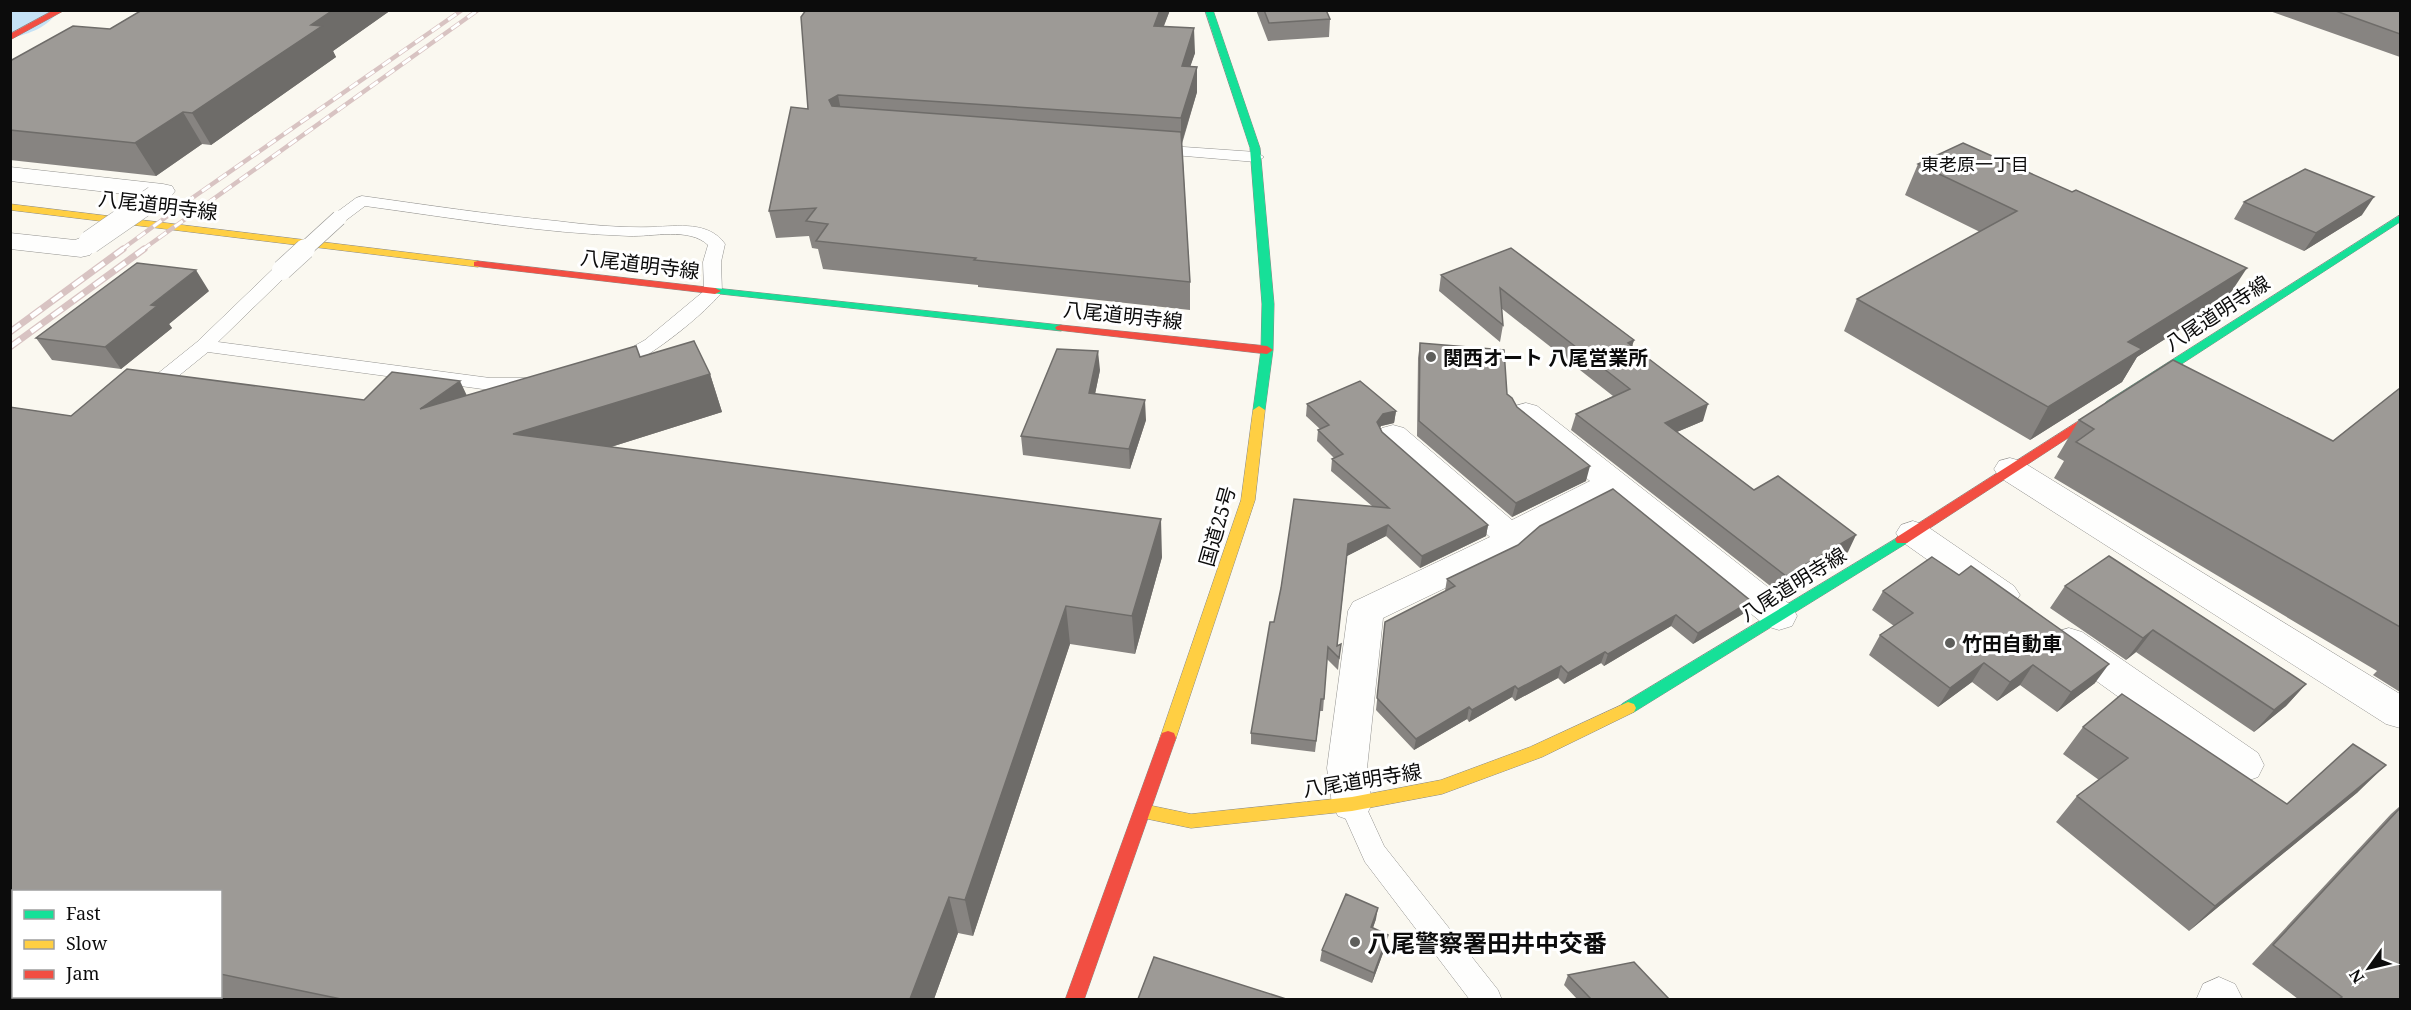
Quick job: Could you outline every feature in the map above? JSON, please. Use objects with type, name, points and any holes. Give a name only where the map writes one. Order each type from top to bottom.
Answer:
[{"type":"main road","points":[[10,38],[61,10]]},
{"type":"main road","name":"国道25号","points":[[1074,999],[1143,811],[1248,500],[1267,350],[1268,304],[1256,157],[1209,10]]},
{"type":"main road","name":"八尾道明寺線","points":[[10,207],[713,292],[1267,350]]},
{"type":"main road","name":"八尾道明寺線","points":[[1143,811],[1191,821],[1352,804],[1442,787],[1536,752],[1641,702],[1913,533],[2400,218]]},
{"type":"street","points":[[10,174],[162,191],[81,249],[10,241]]},
{"type":"street","points":[[1526,413],[1779,616]]},
{"type":"street","points":[[1393,435],[1512,538]]},
{"type":"street","points":[[2010,469],[2400,712]]},
{"type":"street","points":[[1352,804],[1347,768],[1366,611],[1502,546],[1524,528],[1613,483]]},
{"type":"street","points":[[1913,533],[2244,765]]},
{"type":"lane","points":[[1139,148],[1256,157]]},
{"type":"lane","points":[[133,403],[204,346],[282,270],[339,218],[362,201],[586,231],[683,230],[710,235],[717,244],[712,262],[713,292],[665,333],[622,363],[600,370]]},
{"type":"lane","points":[[204,346],[490,384],[554,384]]},
{"type":"lane","points":[[1352,804],[1374,854],[1488,999]]},
{"type":"building","points":[[142,10],[333,10],[311,25],[322,26],[192,113],[183,112],[135,143],[10,130],[10,61],[73,26],[110,29]]},
{"type":"building","points":[[806,10],[1160,10],[1154,26],[1194,28],[1182,66],[1197,67],[1181,118],[838,95],[829,100],[832,106],[1181,132],[1190,282],[816,241],[828,224],[806,221],[816,208],[769,211],[791,107],[808,109],[801,17]]},
{"type":"building","points":[[1264,10],[1326,10],[1330,19],[1269,23]]},
{"type":"building","points":[[2333,10],[2400,10],[2400,34]]},
{"type":"building","points":[[1963,143],[2072,192],[2076,190],[2247,268],[2128,342],[2142,349],[2048,407],[1857,299],[2017,211],[1918,164]]},
{"type":"building","points":[[2305,169],[2374,197],[2316,233],[2244,202]]},
{"type":"building","points":[[1511,248],[1634,340],[1628,343],[1708,404],[1665,423],[1754,490],[1778,476],[1856,535],[1786,576],[1576,414],[1630,389],[1500,288],[1503,325],[1441,275]]},
{"type":"building","points":[[137,263],[196,270],[151,305],[157,306],[105,347],[36,338]]},
{"type":"building","points":[[694,341],[710,374],[513,434],[1161,519],[1132,616],[1066,606],[965,900],[949,897],[910,999],[341,999],[222,974],[222,890],[12,890],[12,930],[10,930],[10,407],[71,416],[127,369],[364,400],[392,372],[460,381],[420,409],[636,346],[640,357]]},
{"type":"building","points":[[1420,343],[1504,350],[1507,394],[1517,407],[1590,466],[1516,503],[1419,421]]},
{"type":"building","points":[[1057,349],[1098,351],[1089,393],[1145,400],[1129,449],[1021,436]]},
{"type":"building","points":[[2173,360],[2333,441],[2400,388],[2400,627],[2076,442],[2094,429],[2079,420]]},
{"type":"building","points":[[1360,381],[1396,411],[1383,414],[1377,422],[1382,432],[1488,525],[1422,556],[1388,525],[1348,544],[1337,646],[1341,644],[1339,658],[1328,647],[1324,699],[1321,699],[1316,741],[1251,733],[1270,622],[1274,622],[1281,588],[1294,499],[1389,508],[1332,459],[1343,454],[1318,430],[1329,425],[1307,404]]},
{"type":"building","points":[[1613,489],[1751,601],[1698,633],[1676,615],[1608,654],[1605,652],[1568,673],[1561,666],[1518,689],[1515,686],[1472,710],[1469,707],[1416,739],[1377,698],[1385,622],[1455,586],[1447,579],[1518,545],[1540,526]]},
{"type":"building","points":[[2109,556],[2306,684],[2274,710],[2153,630],[2143,638],[2065,586]]},
{"type":"building","points":[[1932,557],[1959,575],[1971,566],[2109,664],[2071,692],[2033,665],[2010,682],[1984,663],[1950,688],[1880,635],[1913,613],[1883,591]]},
{"type":"building","points":[[2122,694],[2287,804],[2353,744],[2386,765],[2215,906],[2077,796],[2128,758],[2083,727]]},
{"type":"building","points":[[2400,808],[2400,999],[2339,999],[2342,997],[2273,945]]},
{"type":"building","points":[[1346,894],[1378,908],[1371,927],[1388,935],[1374,973],[1322,950]]},
{"type":"building","points":[[1154,957],[1286,999],[1138,999]]},
{"type":"building","points":[[1634,962],[1669,999],[1591,999],[1568,975]]},
{"type":"waterway","points":[[10,23],[34,10]]},
{"type":"railway","points":[[121,250],[462,10]]},
{"type":"railway","points":[[142,250],[478,10]]},
{"type":"railway","points":[[10,332],[123,249]]},
{"type":"railway","points":[[10,347],[144,249]]},
{"type":"traffic: fast","points":[[1209,10],[1255,148],[1268,304],[1267,350],[1259,410]]},
{"type":"traffic: fast","points":[[2110,405],[2400,218]]},
{"type":"traffic: fast","points":[[715,291],[1061,328]]},
{"type":"traffic: fast","points":[[1628,708],[1902,540]]},
{"type":"traffic: slow","points":[[10,207],[478,264]]},
{"type":"traffic: slow","points":[[1168,738],[1248,500],[1259,410]]},
{"type":"traffic: slow","points":[[1143,811],[1191,821],[1352,804],[1442,787],[1536,752],[1628,708]]},
{"type":"traffic: jam","points":[[10,38],[61,10]]},
{"type":"traffic: jam","points":[[478,264],[715,291]]},
{"type":"traffic: jam","points":[[1061,328],[1267,350]]},
{"type":"traffic: jam","points":[[1902,540],[2110,405]]},
{"type":"traffic: jam","points":[[1074,1000],[1168,738]]},
{"type":"place","name":"関西オート 八尾営業所","points":[[1431,357]]},
{"type":"place","name":"竹田自動車","points":[[1950,643]]},
{"type":"place","name":"八尾警察署田井中交番","points":[[1355,942]]},
{"type":"district","name":"東老原一丁目","points":[[1975,164]]}]
